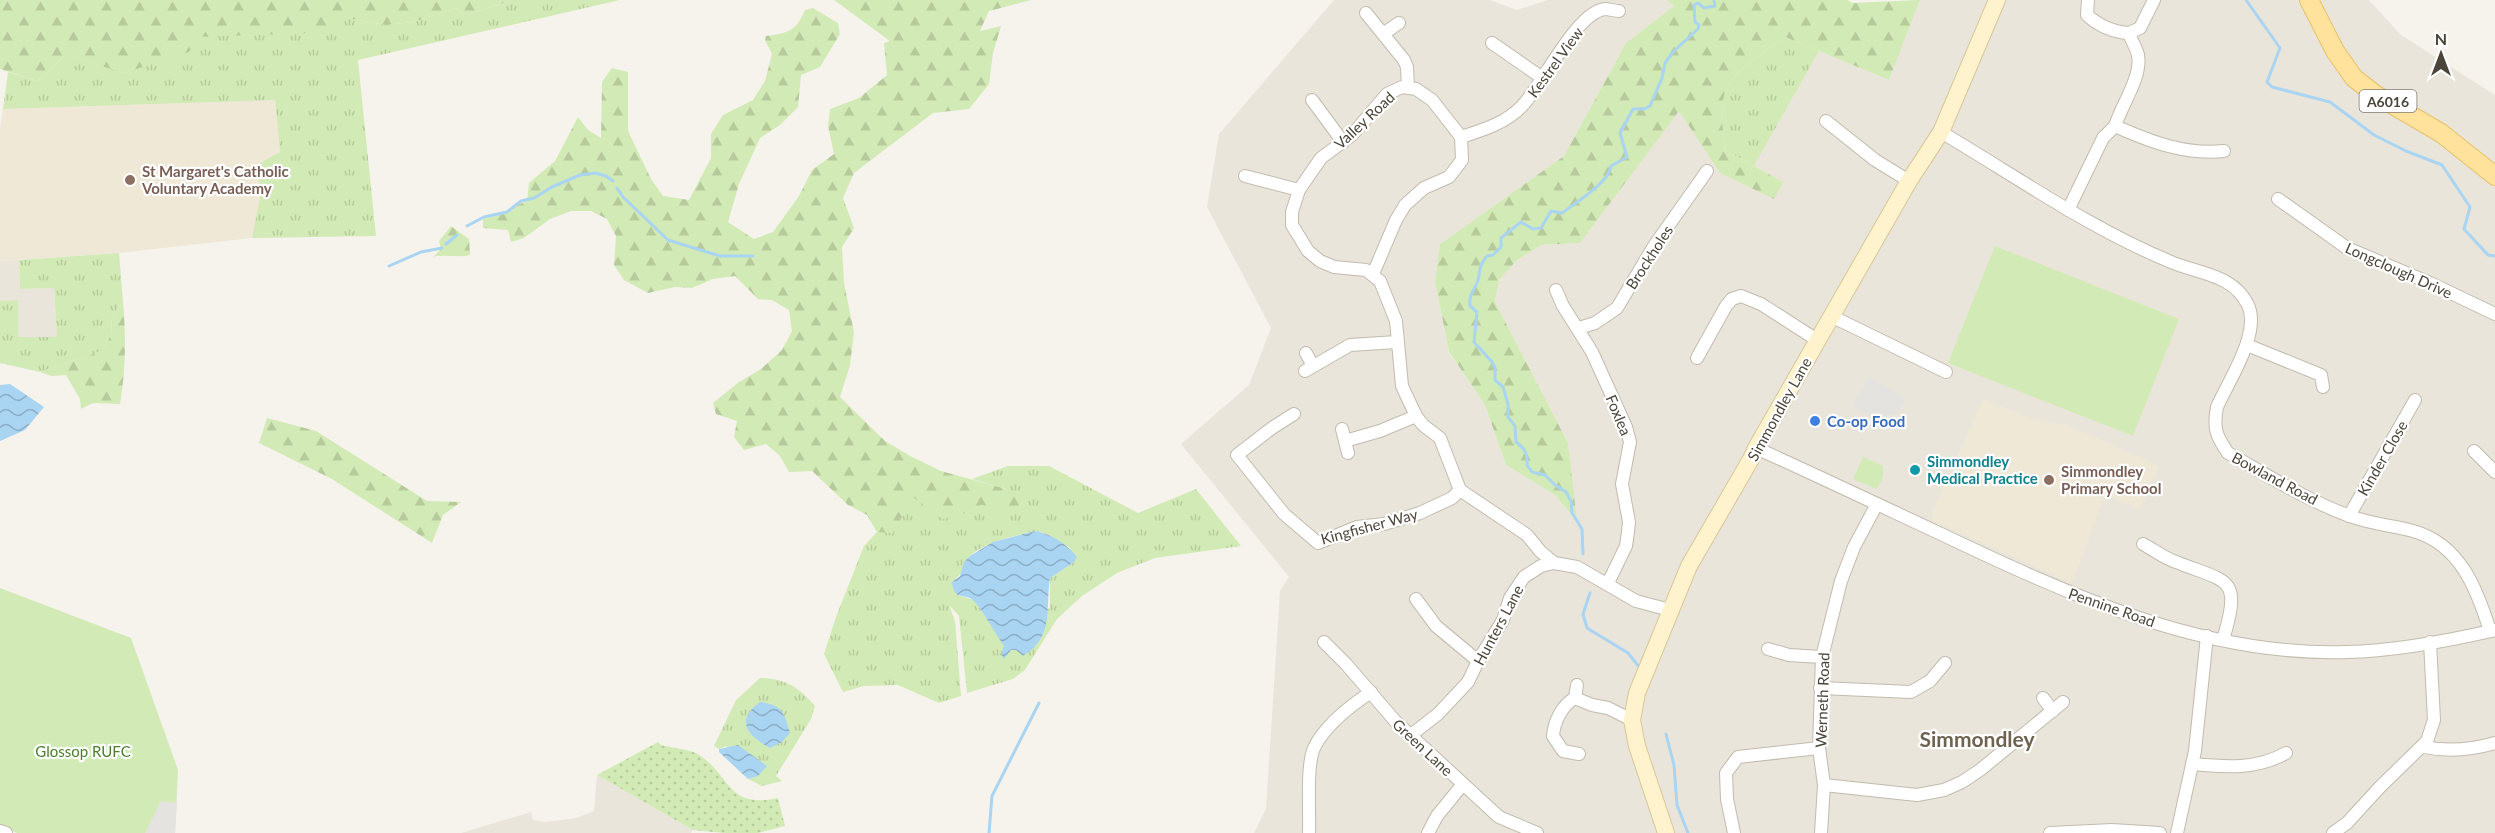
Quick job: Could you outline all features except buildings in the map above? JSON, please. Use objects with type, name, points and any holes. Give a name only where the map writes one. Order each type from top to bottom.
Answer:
[{"type":"main road","name":"A6016","points":[[2309,0],[2335,51],[2354,78],[2376,95],[2442,133],[2495,176]]},
{"type":"street","name":"Simmondley Lane","points":[[1666,833],[1637,746],[1632,720],[1637,693],[1689,566],[1909,180],[1941,132],[1997,0]]},
{"type":"street","points":[[2088,0],[2087,15],[2097,24],[2129,33],[2140,28],[2154,0]]},
{"type":"street","name":"Kestrel View","points":[[1461,137],[1504,120],[1522,107],[1535,90],[1541,77],[1585,19],[1604,9],[1619,11]]},
{"type":"street","points":[[1366,13],[1404,60],[1407,67],[1408,87]]},
{"type":"street","points":[[1383,34],[1399,23]]},
{"type":"street","points":[[2068,210],[2103,138],[2115,126],[2136,78],[2138,53],[2129,33]]},
{"type":"street","points":[[1492,43],[1541,77]]},
{"type":"street","name":"Valley Road","points":[[1373,274],[1366,270],[1334,267],[1320,261],[1308,251],[1292,225],[1292,212],[1299,190],[1321,158],[1343,142],[1387,94],[1408,87],[1424,92],[1461,137]]},
{"type":"street","points":[[1312,100],[1343,142]]},
{"type":"street","points":[[1826,121],[1875,160],[1909,180]]},
{"type":"street","points":[[2115,126],[2155,144],[2180,150],[2207,153],[2224,151]]},
{"type":"street","name":"Bowland Road","points":[[1941,132],[2130,245],[2179,266],[2224,279],[2239,291],[2248,306],[2251,323],[2247,345],[2217,407],[2215,419],[2217,436],[2228,453],[2349,516],[2379,525],[2414,531],[2436,541],[2454,556],[2466,571],[2492,630]]},
{"type":"street","points":[[1461,137],[1462,160],[1457,170],[1449,177],[1424,188],[1405,205],[1396,220],[1373,274],[1384,286],[1396,321],[1402,386],[1416,416],[1423,425],[1440,438],[1460,490],[1527,535],[1554,563],[1577,567],[1636,601],[1670,610]]},
{"type":"street","name":"Brockholes","points":[[1579,328],[1595,323],[1617,308],[1654,246],[1707,171]]},
{"type":"street","points":[[1245,176],[1299,190]]},
{"type":"street","name":"Longclough Drive","points":[[2278,199],[2347,248],[2430,283],[2495,314]]},
{"type":"street","name":"Foxlea","points":[[1556,290],[1563,306],[1579,328],[1626,427],[1630,442],[1622,484],[1629,522],[1626,546],[1608,584]]},
{"type":"street","points":[[1696,358],[1726,306],[1732,299],[1741,296],[1761,304],[1818,340]]},
{"type":"street","points":[[1831,316],[1946,372]]},
{"type":"street","points":[[1306,353],[1309,368],[1350,345],[1397,342]]},
{"type":"street","points":[[2247,345],[2321,375],[2323,387]]},
{"type":"street","name":"Kinder Close","points":[[2349,516],[2415,400]]},
{"type":"street","name":"Kingfisher Way","points":[[1294,414],[1237,455],[1284,514],[1318,543],[1357,527],[1384,524],[1420,513],[1452,498],[1460,490]]},
{"type":"street","points":[[1345,441],[1380,431],[1416,416]]},
{"type":"street","name":"Pennine Road","points":[[1756,448],[2060,589],[2134,616],[2223,640],[2287,650],[2345,652],[2430,642],[2492,630]]},
{"type":"street","points":[[2474,451],[2495,472]]},
{"type":"street","name":"Werneth Road","points":[[1821,833],[1824,785],[1820,748],[1822,657],[1841,581],[1854,547],[1877,504]]},
{"type":"street","points":[[2143,544],[2174,562],[2217,577],[2230,587],[2232,607],[2223,640]]},
{"type":"street","name":"Hunters Lane","points":[[1411,735],[1438,714],[1468,682],[1503,620],[1510,598],[1524,577],[1541,566],[1554,563]]},
{"type":"street","points":[[1416,599],[1436,626],[1478,661]]},
{"type":"street","points":[[2177,833],[2192,764],[2207,636]]},
{"type":"street","name":"Green Lane","points":[[1324,642],[1396,722],[1499,817],[1523,830],[1537,833]]},
{"type":"street","points":[[2333,833],[2347,823],[2405,762],[2424,747],[2434,720],[2430,642]]},
{"type":"street","points":[[1768,649],[1788,656],[1822,657]]},
{"type":"street","points":[[1821,688],[1911,692],[1930,681],[1945,663]]},
{"type":"street","points":[[1575,698],[1577,685]]},
{"type":"street","points":[[1309,833],[1311,767],[1314,749],[1336,720],[1371,692]]},
{"type":"street","points":[[1579,754],[1563,751],[1553,736],[1557,719],[1569,701],[1575,698],[1608,708],[1632,720]]},
{"type":"street","points":[[2043,698],[2053,711]]},
{"type":"street","points":[[1824,785],[1917,795],[1944,790],[1980,770],[2063,702]]},
{"type":"street","points":[[2424,747],[2447,750],[2470,749],[2495,742]]},
{"type":"street","points":[[1734,833],[1727,799],[1726,773],[1738,757],[1820,748]]},
{"type":"street","points":[[2192,764],[2236,767],[2274,760],[2286,753]]},
{"type":"street","points":[[1428,833],[1437,816],[1463,784]]},
{"type":"street","points":[[2050,833],[2133,830],[2160,833]]},
{"type":"street","points":[[0,831],[6,833]]},
{"type":"shaded area","points":[[1334,0],[1490,0],[1517,10],[1548,0],[1667,0],[1674,6],[1626,43],[1564,156],[1440,244],[1435,281],[1449,353],[1485,405],[1506,465],[1555,495],[1576,521],[1568,443],[1495,302],[1499,280],[1517,260],[1541,245],[1580,243],[1679,110],[1720,173],[1783,182],[1754,166],[1819,51],[1889,80],[1920,0],[2369,0],[2401,35],[2495,95],[2495,833],[1254,833],[1266,809],[1280,591],[1289,577],[1181,444],[1249,385],[1271,328],[1207,207],[1219,134]]},
{"type":"shaded area","name":"St Margaret's Catholic Voluntary Academy","points":[[275,100],[280,152],[258,164],[260,197],[252,238],[119,253],[0,261],[0,128],[3,109]]},
{"type":"shaded area","points":[[19,260],[20,289],[54,288],[57,337],[18,337],[18,300],[0,301],[0,261]]},
{"type":"shaded area","points":[[1868,377],[1905,398],[1896,415],[1889,415],[1885,423],[1852,407]]},
{"type":"shaded area","name":"Simmondley Primary School","points":[[1983,399],[2031,419],[2068,425],[2159,466],[2139,509],[2105,495],[2072,583],[1933,521],[1932,512]]},
{"type":"shaded area","points":[[597,775],[693,830],[691,833],[461,833],[531,812],[533,820],[546,822],[576,818],[594,811]]},
{"type":"shaded area","points":[[161,801],[177,803],[175,833],[145,833]]},
{"type":"green space","points":[[0,0],[514,0],[465,15],[456,8],[413,22],[386,25],[347,18],[337,32],[197,37],[189,52],[124,73],[65,55],[38,81],[0,69]]},
{"type":"green space","points":[[514,0],[620,0],[358,60],[376,236],[252,238],[260,197],[258,164],[280,152],[275,100],[3,109],[8,72],[38,81],[65,55],[125,73],[196,37],[347,18],[386,25],[413,22],[456,8],[465,15]]},
{"type":"green space","points":[[834,0],[1031,0],[989,11],[980,31],[1001,26],[993,53],[989,84],[969,109],[933,113],[854,173],[843,198],[854,228],[842,247],[844,283],[854,332],[850,365],[840,397],[885,441],[912,457],[941,471],[1010,490],[1028,505],[1017,513],[1006,514],[982,505],[963,514],[942,519],[913,497],[893,533],[877,532],[867,515],[848,505],[812,471],[789,472],[780,456],[766,444],[744,450],[734,437],[737,421],[716,414],[713,403],[739,382],[761,369],[782,350],[792,331],[789,310],[772,300],[758,299],[735,276],[713,279],[692,288],[675,287],[648,293],[624,280],[614,265],[616,236],[607,219],[591,211],[571,211],[550,219],[524,238],[511,242],[508,230],[483,228],[483,219],[508,213],[515,206],[527,201],[529,183],[555,161],[578,117],[588,130],[601,138],[602,82],[612,68],[628,72],[628,131],[651,179],[663,196],[689,200],[711,158],[711,134],[723,115],[753,100],[765,81],[772,54],[765,40],[766,36],[791,30],[805,10],[813,8],[838,23],[840,34],[820,67],[801,75],[798,107],[780,125],[760,138],[739,184],[728,222],[754,239],[773,232],[799,196],[812,170],[834,154],[828,126],[830,109],[859,98],[887,75],[884,43],[890,41]]},
{"type":"green space","points":[[1667,0],[1848,0],[1852,3],[1920,0],[1889,80],[1785,37],[1754,59],[1733,78],[1723,99],[1725,150],[1783,182],[1774,199],[1720,173],[1679,111],[1580,243],[1541,245],[1517,260],[1499,280],[1495,302],[1568,443],[1577,522],[1555,495],[1506,465],[1485,405],[1449,352],[1435,281],[1440,244],[1564,156],[1626,43],[1674,6]]},
{"type":"green space","points":[[1785,37],[1819,51],[1754,166],[1725,150],[1723,99],[1733,78]]},
{"type":"green space","points":[[451,226],[469,239],[470,255],[433,257],[441,249],[439,241]]},
{"type":"green space","points":[[1995,246],[2179,319],[2133,436],[1948,363]]},
{"type":"green space","points":[[119,253],[123,301],[112,317],[111,335],[102,351],[40,372],[0,363],[0,301],[18,300],[18,337],[57,337],[54,288],[20,289],[19,260]]},
{"type":"green space","points":[[123,301],[125,352],[120,404],[93,403],[81,409],[80,399],[66,375],[51,376],[40,372],[102,351],[111,335],[112,317]]},
{"type":"green space","points":[[267,418],[316,431],[427,501],[461,502],[443,515],[432,543],[332,479],[259,443]]},
{"type":"green space","points":[[1863,457],[1883,466],[1883,477],[1877,489],[1853,479]]},
{"type":"green space","points":[[1008,466],[1049,466],[1138,513],[1196,489],[1241,546],[1155,558],[1117,573],[1082,596],[1057,619],[1025,670],[1013,679],[967,693],[959,616],[949,605],[955,621],[961,696],[939,703],[898,685],[864,686],[843,692],[824,654],[864,546],[877,532],[893,532],[912,496],[963,514],[982,505],[1008,514],[1010,490],[972,479]],"holes":[[[1035,531],[1070,548],[1074,562],[1050,578],[1050,607],[1016,650],[1010,650],[1004,658],[1005,646],[974,600],[957,595],[955,579],[971,555],[978,550],[1002,540]]]},
{"type":"green space","name":"Glossop RUFC","points":[[0,588],[131,638],[178,770],[175,833],[17,833],[0,826]]},
{"type":"green space","points":[[760,678],[769,678],[791,685],[815,706],[811,719],[776,776],[782,781],[762,786],[748,779],[758,776],[726,746],[719,749],[714,746],[736,700]],"holes":[[[760,703],[771,704],[759,742],[747,727],[747,718]]]},
{"type":"green space","points":[[658,742],[661,745],[698,754],[739,795],[748,799],[761,800],[778,798],[785,826],[758,833],[693,830],[597,775]]},
{"type":"water","points":[[10,384],[44,407],[25,430],[0,441],[0,385]]},
{"type":"water","points":[[1035,531],[1058,540],[1077,557],[1074,562],[1050,578],[1047,621],[1040,640],[1023,656],[1016,650],[1011,650],[1004,659],[1001,654],[1004,646],[982,612],[971,599],[955,592],[952,582],[960,576],[964,562],[970,556],[993,542]]},
{"type":"water","points":[[760,702],[774,705],[781,711],[790,733],[782,742],[770,748],[750,733],[747,728],[748,716]]},
{"type":"water","points":[[738,745],[767,766],[758,776],[748,779],[719,752],[719,749]]},
{"type":"waterway","points":[[1583,554],[1582,529],[1572,513],[1571,501],[1566,492],[1545,475],[1532,472],[1527,465],[1525,452],[1516,442],[1515,426],[1508,417],[1508,404],[1503,387],[1495,380],[1495,368],[1492,362],[1474,342],[1477,312],[1470,306],[1471,296],[1477,283],[1480,267],[1487,256],[1493,255],[1501,247],[1501,238],[1521,222],[1533,229],[1541,228],[1551,211],[1562,213],[1598,186],[1611,166],[1627,157],[1620,133],[1633,109],[1644,109],[1650,106],[1662,78],[1665,63],[1673,52],[1698,29],[1699,25],[1695,22],[1694,5],[1698,3],[1704,8],[1715,6],[1714,0]]},
{"type":"waterway","points":[[2246,0],[2280,48],[2267,82],[2272,87],[2330,102],[2374,135],[2442,165],[2470,207],[2464,229],[2488,255],[2495,256]]},
{"type":"waterway","points":[[467,226],[484,217],[507,212],[521,201],[534,198],[580,175],[595,173],[613,181]]},
{"type":"waterway","points":[[617,188],[623,197],[668,240],[720,256],[753,256]]},
{"type":"waterway","points":[[446,244],[457,235]]},
{"type":"waterway","points":[[389,266],[421,252],[442,248]]},
{"type":"waterway","points":[[1590,593],[1583,614],[1587,628],[1628,653],[1640,668]]},
{"type":"waterway","points":[[989,833],[992,796],[1039,703]]},
{"type":"waterway","points":[[1666,734],[1674,765],[1677,805],[1688,833]]},
{"type":"place","name":"St Margaret's Catholic Voluntary Academy","points":[[130,180]]},
{"type":"place","name":"Co-op Food","points":[[1815,421]]},
{"type":"place","name":"Simmondley Medical Practice","points":[[1915,470]]},
{"type":"place","name":"Simmondley Primary School","points":[[2049,480]]},
{"type":"district","name":"Simmondley","points":[[1977,738]]}]
